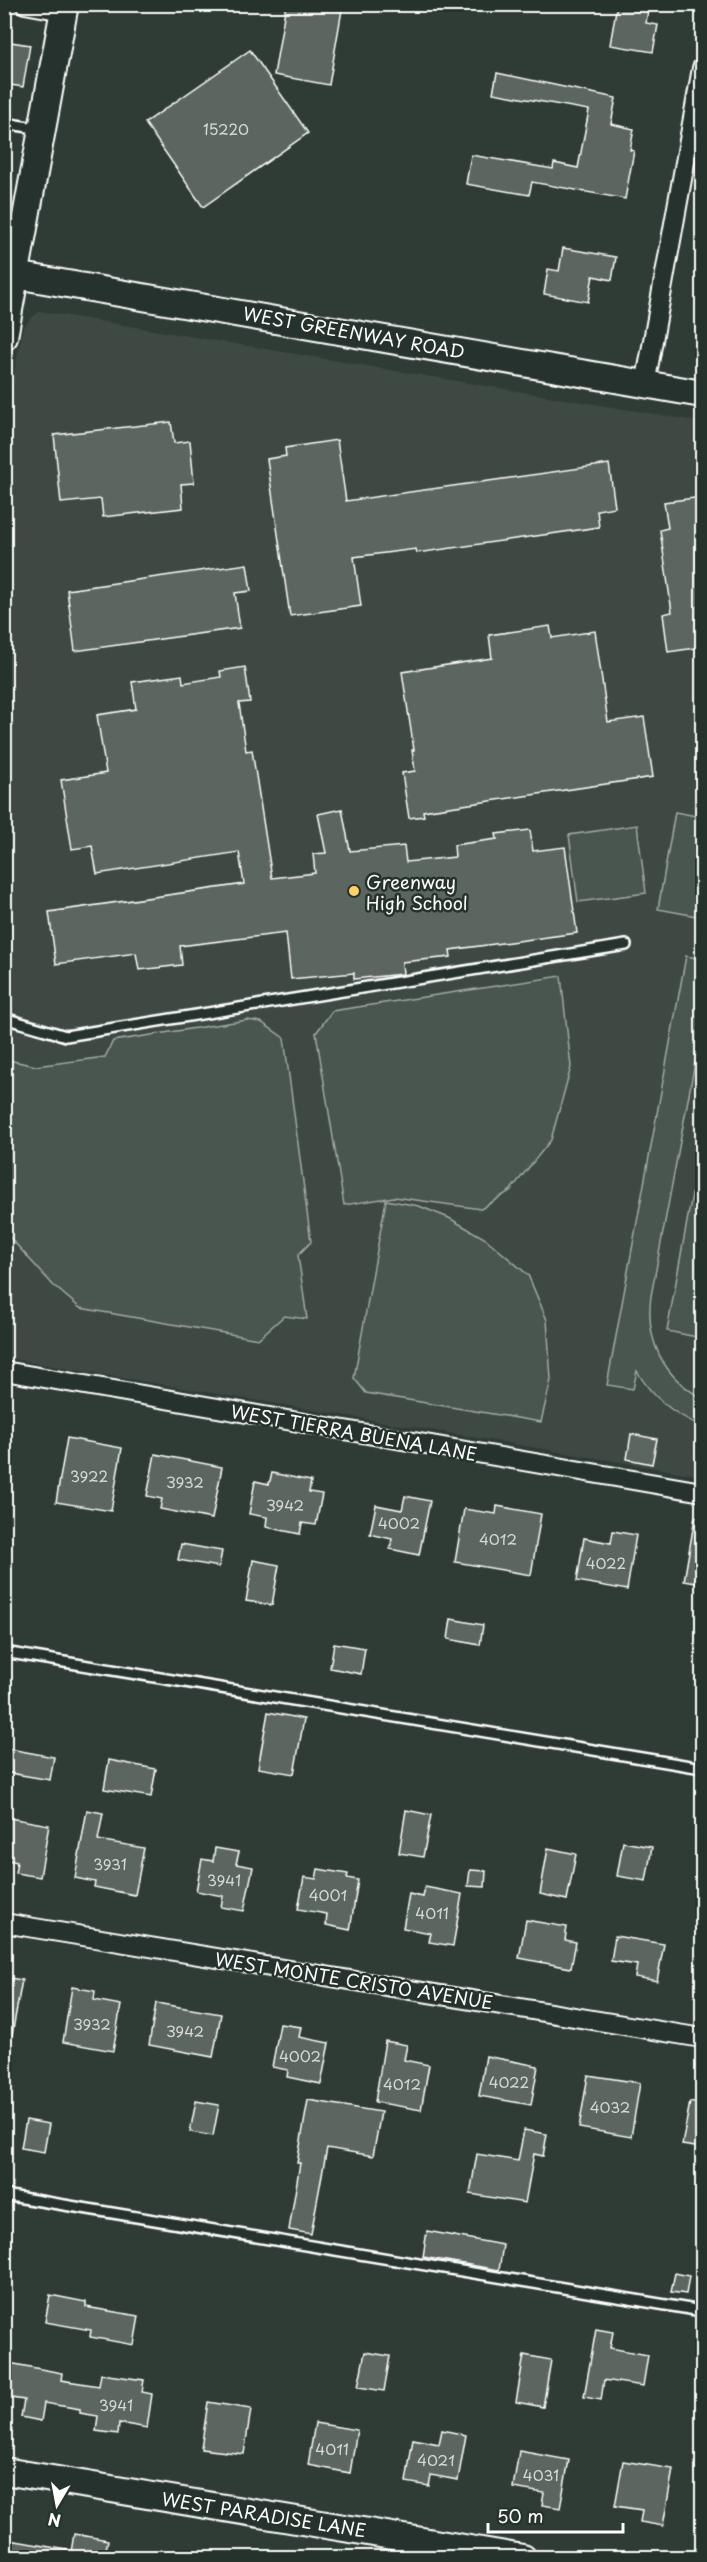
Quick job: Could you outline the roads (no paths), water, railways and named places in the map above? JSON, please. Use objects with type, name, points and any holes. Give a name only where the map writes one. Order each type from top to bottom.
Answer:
[{"type":"street","points":[[4,337],[10,274],[43,129],[64,8],[25,4]]},
{"type":"street","points":[[645,385],[702,68]]},
{"type":"street","name":"WEST GREENWAY ROAD","points":[[10,274],[511,359],[702,394]]},
{"type":"street","name":"WEST TIERRA BUENA LANE","points":[[4,1371],[702,1492]]},
{"type":"street","name":"WEST MONTE CRISTO AVENUE","points":[[4,1923],[702,2038]]},
{"type":"street","name":"WEST PARADISE LANE","points":[[4,2471],[523,2558]]},
{"type":"lane","points":[[4,123],[43,129]]},
{"type":"lane","points":[[4,1018],[66,1036],[626,945]]},
{"type":"lane","points":[[4,1652],[702,1768]]},
{"type":"lane","points":[[4,2195],[702,2311]]},
{"type":"place","name":"Greenway High School","points":[[354,891]]}]
